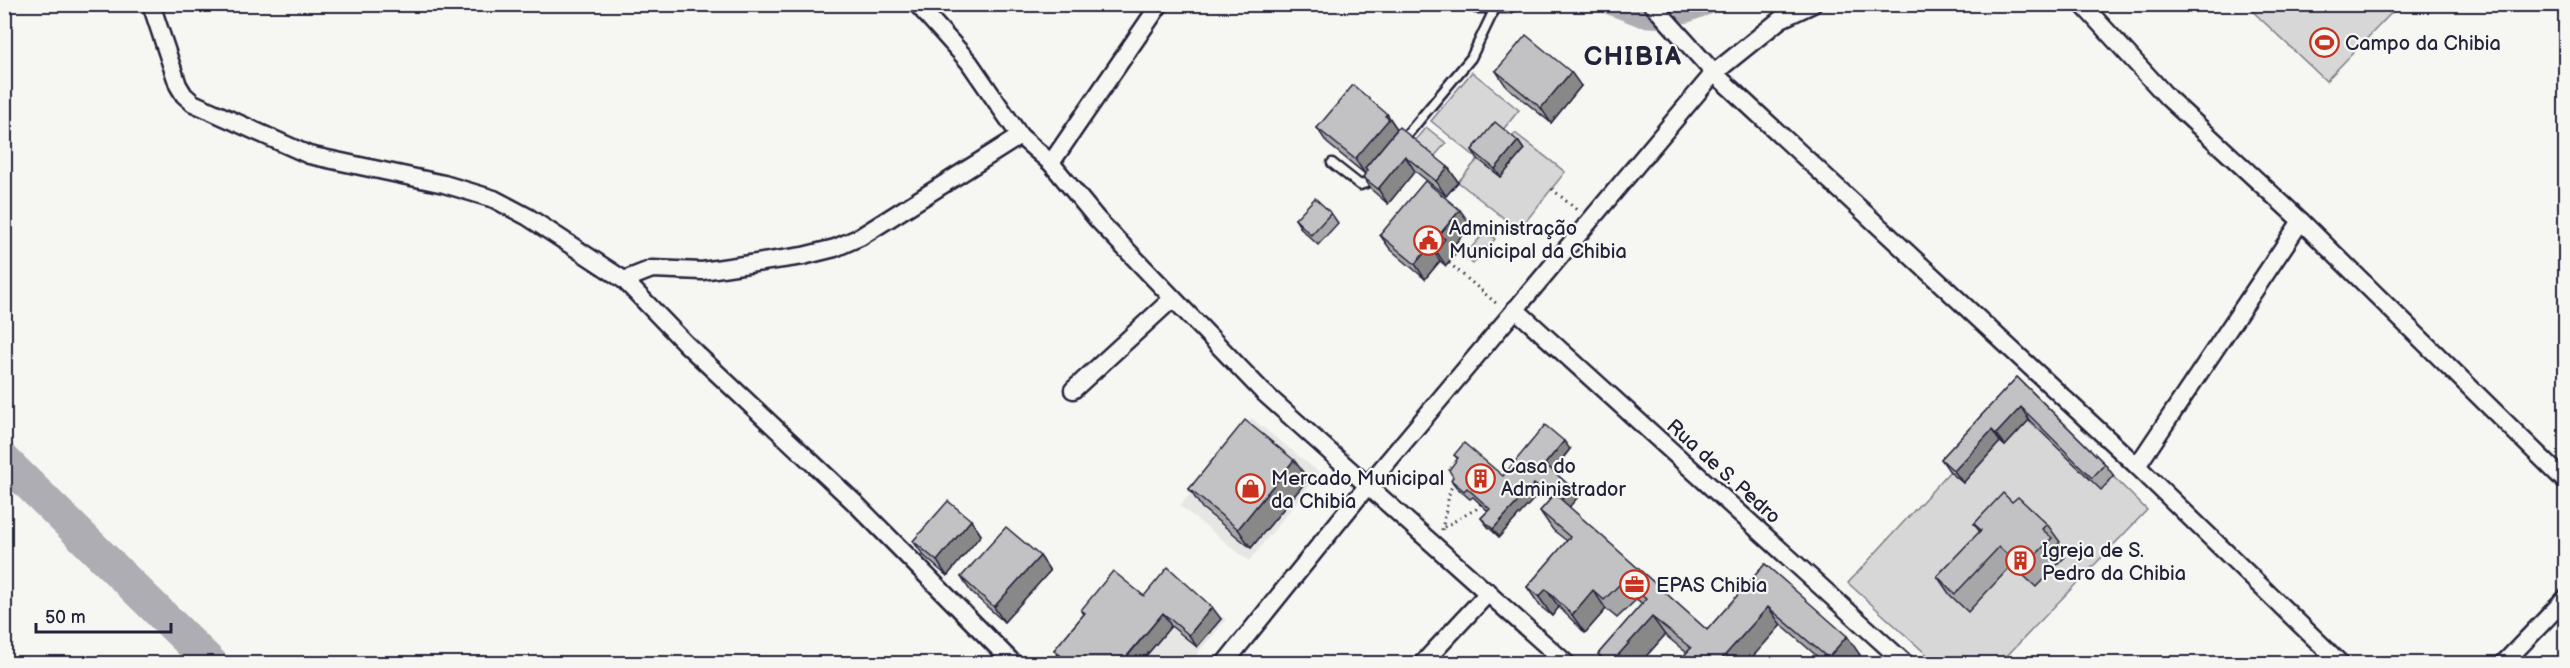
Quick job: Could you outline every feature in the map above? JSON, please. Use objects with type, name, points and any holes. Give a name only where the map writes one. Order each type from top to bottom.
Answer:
[{"type":"street","points":[[151,4],[178,85],[193,103],[309,154],[444,184],[494,199],[528,217],[624,280],[686,344],[855,504],[1014,663]]},
{"type":"street","points":[[917,4],[969,62],[1020,136],[1051,163],[1097,219],[1172,299],[1284,412],[1567,663]]},
{"type":"street","points":[[1051,163],[1160,4]]},
{"type":"street","points":[[1477,4],[1500,5]]},
{"type":"street","points":[[1652,4],[1714,73],[2137,466],[2341,663]]},
{"type":"street","points":[[1224,663],[1368,485],[1714,73],[1781,19],[1813,4]]},
{"type":"street","points":[[2082,4],[2168,99],[2301,221],[2565,482]]},
{"type":"street","points":[[624,280],[652,268],[702,271],[803,256],[835,248],[860,237],[1020,136]]},
{"type":"street","points":[[2137,466],[2301,221]]},
{"type":"street","points":[[1073,390],[1172,299]]},
{"type":"street","name":"Rua de S. Pedro","points":[[1512,312],[1905,663]]},
{"type":"street","points":[[1422,663],[1489,592]]},
{"type":"street","points":[[2503,663],[2565,598]]},
{"type":"lane","points":[[1395,148],[1471,58],[1500,5]]},
{"type":"lane","points":[[1332,163],[1360,185],[1366,183],[1380,166]]},
{"type":"path","points":[[1551,189],[1589,221]]},
{"type":"path","points":[[1449,262],[1512,312]]},
{"type":"path","points":[[1444,527],[1450,490],[1455,481],[1459,487]]},
{"type":"path","points":[[1431,541],[1444,527],[1476,509],[1487,497]]},
{"type":"shaded area","name":"Campo da Chibia","points":[[2246,5],[2399,5],[2326,81]]},
{"type":"shaded area","points":[[1472,72],[1519,110],[1479,159],[1511,139],[1515,133],[1565,172],[1519,230],[1458,182],[1478,159],[1431,121]]},
{"type":"shaded area","points":[[1426,127],[1446,143],[1431,160],[1412,144]]},
{"type":"shaded area","points":[[1486,231],[1495,239],[1473,264],[1464,256]]},
{"type":"shaded area","points":[[2025,389],[2147,510],[2000,663],[1936,663],[1848,583]]},
{"type":"shaded area","name":"Mercado Municipal da Chibia","points":[[1251,418],[1320,473],[1249,561],[1180,506]]},
{"type":"shaded area","points":[[1177,579],[1226,620],[1189,663],[1106,664]]},
{"type":"building","points":[[1526,35],[1571,72],[1541,108],[1496,71]]},
{"type":"building","points":[[1353,85],[1387,114],[1385,116],[1389,119],[1355,159],[1317,128]]},
{"type":"building","points":[[1495,122],[1518,141],[1495,169],[1472,150]]},
{"type":"building","points":[[1399,127],[1448,167],[1436,181],[1405,156],[1378,189],[1363,177],[1368,170],[1365,168]]},
{"type":"building","points":[[1425,181],[1460,210],[1439,235],[1445,239],[1436,251],[1430,246],[1415,264],[1380,235]]},
{"type":"building","points":[[1315,198],[1331,213],[1311,235],[1295,219]]},
{"type":"building","points":[[2017,377],[2105,464],[2092,478],[2021,407],[1996,434],[1992,430],[1954,471],[1941,459]]},
{"type":"building","points":[[1245,420],[1294,460],[1238,529],[1189,489]]},
{"type":"building","points":[[1545,425],[1564,441],[1545,464],[1572,488],[1561,500],[1555,494],[1551,498],[1534,484],[1493,529],[1481,518],[1490,509],[1467,488],[1464,491],[1451,480],[1453,477],[1449,470],[1458,458],[1454,455],[1464,443],[1503,476]]},
{"type":"building","points":[[2003,493],[2012,502],[2018,497],[2047,524],[2042,529],[2052,538],[2023,568],[1999,547],[1955,594],[1937,576],[1981,530],[1974,524]]},
{"type":"building","points":[[1555,494],[1707,630],[1765,564],[1847,636],[1828,658],[1768,607],[1718,663],[1677,663],[1691,648],[1652,617],[1609,663],[1598,654],[1646,599],[1624,580],[1604,600],[1593,590],[1572,615],[1546,589],[1539,597],[1527,587],[1570,537],[1540,511]]},
{"type":"building","points":[[948,501],[971,520],[937,561],[913,541]]},
{"type":"building","points":[[1006,527],[1040,556],[994,607],[961,577]]},
{"type":"building","points":[[1168,567],[1212,607],[1189,635],[1163,613],[1121,663],[1070,663],[1054,650],[1085,613],[1081,610],[1113,571],[1144,596]]},
{"type":"waterway","points":[[1608,4],[1642,17],[1659,18]]},
{"type":"waterway","points":[[1686,13],[1710,4]]},
{"type":"waterway","points":[[4,460],[212,664]]},
{"type":"place","name":"Campo da Chibia","points":[[2324,43]]},
{"type":"place","name":"Administração Municipal da Chibia","points":[[1428,240]]},
{"type":"place","name":"Casa do Administrador","points":[[1480,478]]},
{"type":"place","name":"Mercado Municipal da Chibia","points":[[1250,489]]},
{"type":"place","name":"Igreja de S. Pedro da Chibia","points":[[2021,561]]},
{"type":"place","name":"EPAS Chibia","points":[[1635,585]]},
{"type":"district","name":"CHIBIA","points":[[1633,56]]}]
